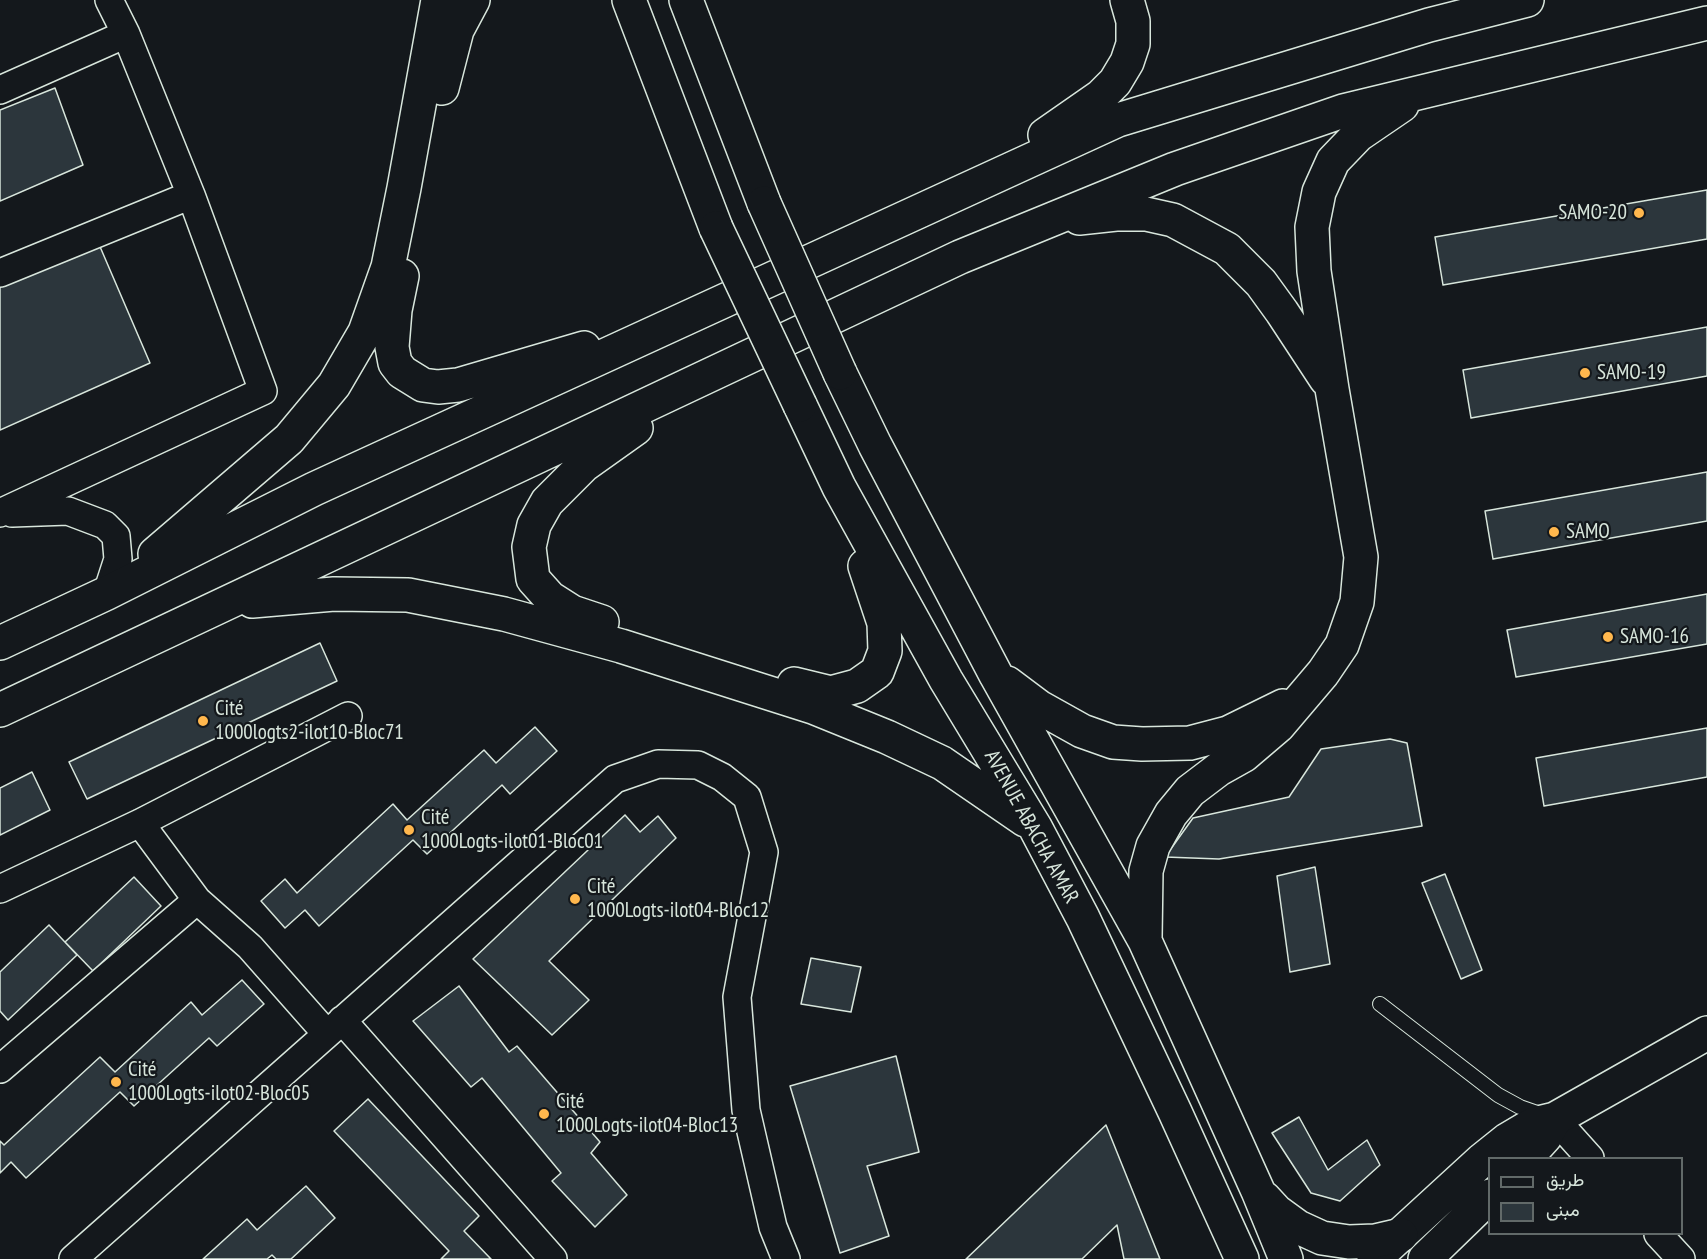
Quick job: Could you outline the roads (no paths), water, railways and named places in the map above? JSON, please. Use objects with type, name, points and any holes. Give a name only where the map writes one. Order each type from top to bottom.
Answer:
[{"type":"main road","points":[[107,593],[191,525],[289,439],[334,385],[365,332],[388,267],[405,188],[438,0]]},
{"type":"main road","points":[[473,0],[457,30],[426,152],[395,310],[392,347],[395,363],[411,379],[423,385],[438,387],[458,385],[695,315]]},
{"type":"main road","points":[[686,0],[764,203],[840,372],[875,445],[996,675],[1145,941],[1258,1191],[1286,1259]]},
{"type":"main road","points":[[946,200],[1086,108],[1115,82],[1127,62],[1132,44],[1133,21],[1127,0]]},
{"type":"main road","points":[[0,643],[107,593],[314,489],[1118,120],[1429,25],[1527,0]]},
{"type":"main road","name":"AVENUE ABACHA AMAR","points":[[628,4],[716,228],[839,488],[946,680],[1035,827],[1083,918],[1242,1259]]},
{"type":"main road","points":[[0,710],[960,257],[1175,168],[1343,111],[1707,23]]},
{"type":"main road","points":[[1145,941],[1146,871],[1154,846],[1171,814],[1190,791],[1219,769],[1244,755],[1278,726],[1323,673],[1342,645],[1357,602],[1361,557],[1314,271],[1312,227],[1319,192],[1334,160],[1358,135],[1424,91]]},
{"type":"main road","points":[[1041,223],[1116,214],[1146,214],[1173,220],[1227,249],[1261,283],[1332,388]]},
{"type":"main road","points":[[706,378],[584,465],[547,502],[534,525],[529,547],[533,579],[550,598],[572,612],[798,686],[831,693],[857,686],[877,672],[885,651],[884,623],[839,488]]},
{"type":"main road","points":[[224,605],[334,594],[408,595],[504,614],[621,646],[813,707],[887,737],[942,763],[1035,827]]},
{"type":"main road","points":[[996,675],[1039,707],[1082,731],[1113,742],[1142,744],[1190,742],[1228,733],[1303,696]]},
{"type":"main road","points":[[1374,1259],[1507,1140],[1534,1124],[1555,1119],[1707,1032]]},
{"type":"main road","points":[[1527,1157],[1545,1137],[1555,1119]]},
{"type":"main road","points":[[1258,1191],[1276,1211],[1298,1227],[1322,1238],[1358,1242],[1401,1235]]},
{"type":"main road","points":[[1425,1259],[1488,1198]]},
{"type":"street","points":[[0,514],[263,391],[191,195],[126,34],[108,0]]},
{"type":"street","points":[[0,90],[126,34]]},
{"type":"street","points":[[0,273],[191,195]]},
{"type":"street","points":[[0,514],[68,512],[105,525],[116,536],[118,559],[107,593]]},
{"type":"street","points":[[0,889],[140,823],[348,716]]},
{"type":"street","points":[[73,1259],[615,779],[658,764],[698,765],[722,777],[747,797],[764,852],[737,997],[746,1110],[773,1227],[786,1259]]},
{"type":"street","points":[[140,823],[197,900],[334,1027],[553,1259]]},
{"type":"street","points":[[0,1069],[197,900]]},
{"type":"street","points":[[1555,1119],[1589,1157]]},
{"type":"street","points":[[1660,1235],[1681,1259]]},
{"type":"lane","points":[[1380,1004],[1498,1095],[1520,1107],[1555,1119]]},
{"type":"place","name":"SAMO-20","points":[[1639,213]]},
{"type":"place","name":"SAMO-19","points":[[1585,373]]},
{"type":"place","name":"SAMO","points":[[1554,532]]},
{"type":"place","name":"SAMO-16","points":[[1608,637]]},
{"type":"place","name":"Cité 1000logts2-ilot10-Bloc71","points":[[203,721]]},
{"type":"place","name":"Cité 1000Logts-ilot01-Bloc01","points":[[409,830]]},
{"type":"place","name":"Cité 1000Logts-ilot04-Bloc12","points":[[575,899]]},
{"type":"place","name":"Cité 1000Logts-ilot02-Bloc05","points":[[116,1082]]},
{"type":"place","name":"Cité 1000Logts-ilot04-Bloc13","points":[[544,1114]]}]
